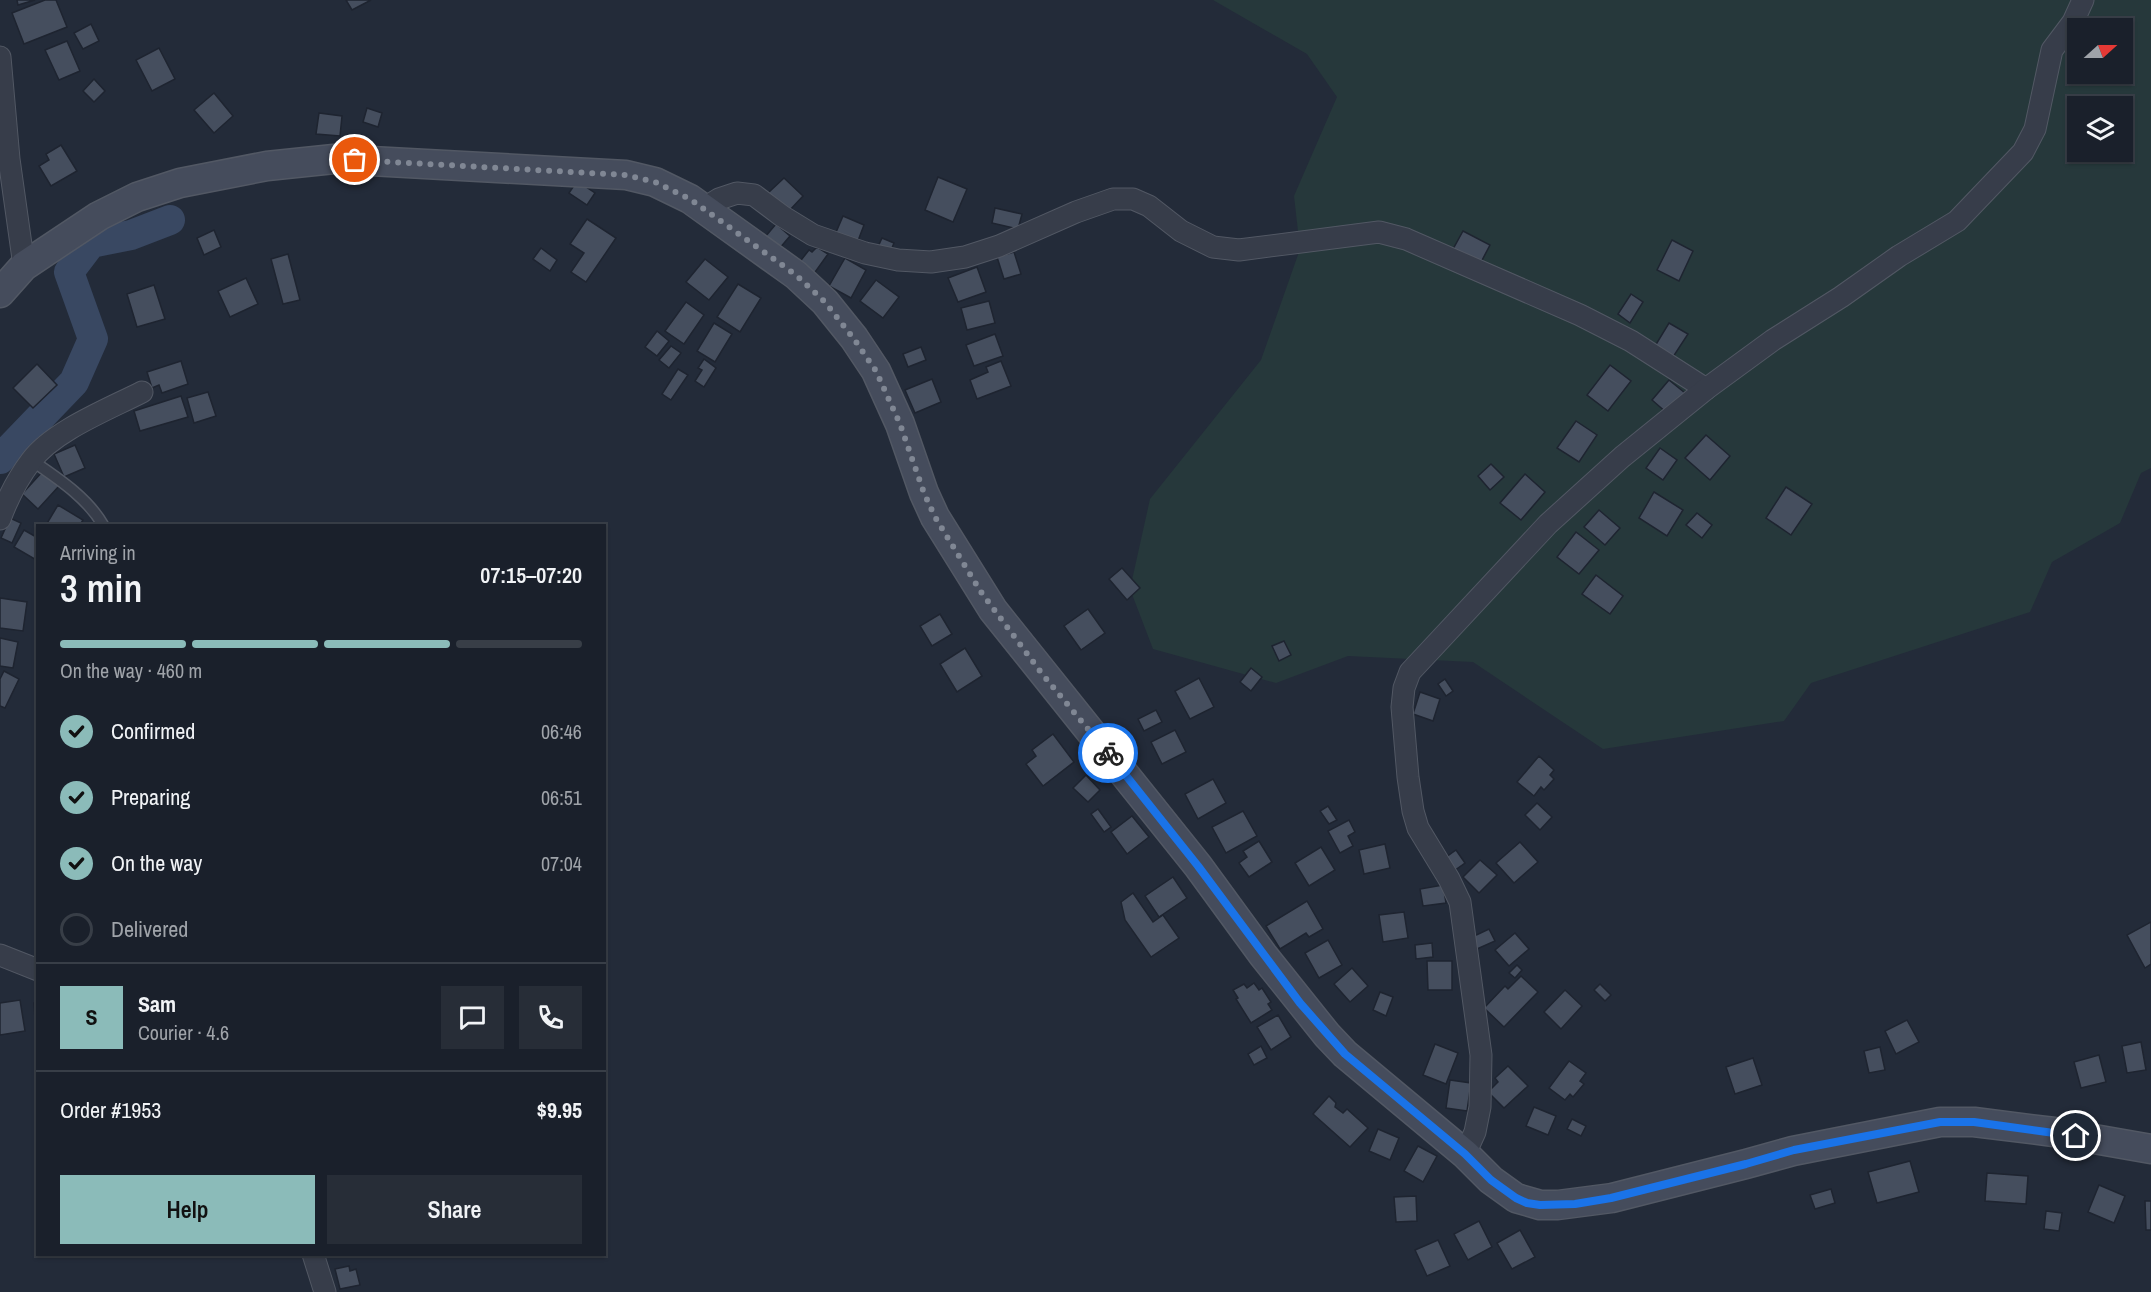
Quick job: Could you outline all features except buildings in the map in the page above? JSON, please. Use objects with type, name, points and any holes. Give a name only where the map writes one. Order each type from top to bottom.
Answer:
[{"type":"main road","points":[[0,293],[24,266],[99,216],[137,197],[180,183],[267,166],[334,159],[626,175],[655,182],[690,199],[796,275],[825,302],[876,371],[900,424],[924,493],[935,517],[993,610],[1198,866],[1263,955],[1327,1035],[1345,1054],[1465,1154],[1491,1180],[1516,1198],[1540,1205],[1611,1198],[1794,1150],[1940,1122],[1974,1122],[2054,1132],[2151,1149]]},
{"type":"street","points":[[1465,1154],[1475,1132],[1480,1107],[1481,1055],[1460,902],[1418,828],[1413,810],[1402,707],[1404,688],[1410,672],[1548,524],[1622,457],[1706,389],[1773,340],[1956,221],[2023,152],[2035,129],[2052,50],[2073,22],[2083,0]]},
{"type":"street","points":[[0,57],[9,159],[24,266]]},
{"type":"street","points":[[704,209],[720,199],[737,193],[754,195],[813,235],[865,253],[898,260],[931,262],[965,257],[999,246],[1076,212],[1113,199],[1133,199],[1149,206],[1181,231],[1213,247],[1239,250],[1379,232],[1416,244],[1580,315],[1631,341],[1706,389]]},
{"type":"street","points":[[0,519],[31,460],[59,435],[141,392]]},
{"type":"street","points":[[0,955],[36,969]]},
{"type":"street","points":[[314,1256],[325,1292]]},
{"type":"lane","points":[[31,460],[64,484],[96,512],[102,524]]},
{"type":"shaded area","points":[[1213,0],[2151,0],[2151,468],[2141,473],[2120,523],[2052,562],[2030,612],[1811,683],[1784,721],[1603,749],[1473,662],[1348,656],[1276,683],[1153,649],[1130,589],[1150,499],[1261,360],[1300,249],[1294,196],[1337,97],[1307,54]]},
{"type":"waterway","points":[[0,459],[74,382],[93,339],[69,272],[91,243],[131,235],[170,220]]},
{"type":"way so far","points":[[355,160],[626,175],[655,182],[690,199],[796,275],[825,302],[876,371],[900,424],[924,493],[935,517],[981,592],[1043,675],[1108,753]]},
{"type":"route","points":[[1108,753],[1327,1035],[1345,1054],[1465,1154],[1491,1180],[1527,1203],[1575,1204],[1611,1198],[1794,1150],[1940,1122],[1974,1122],[2076,1136]]}]
